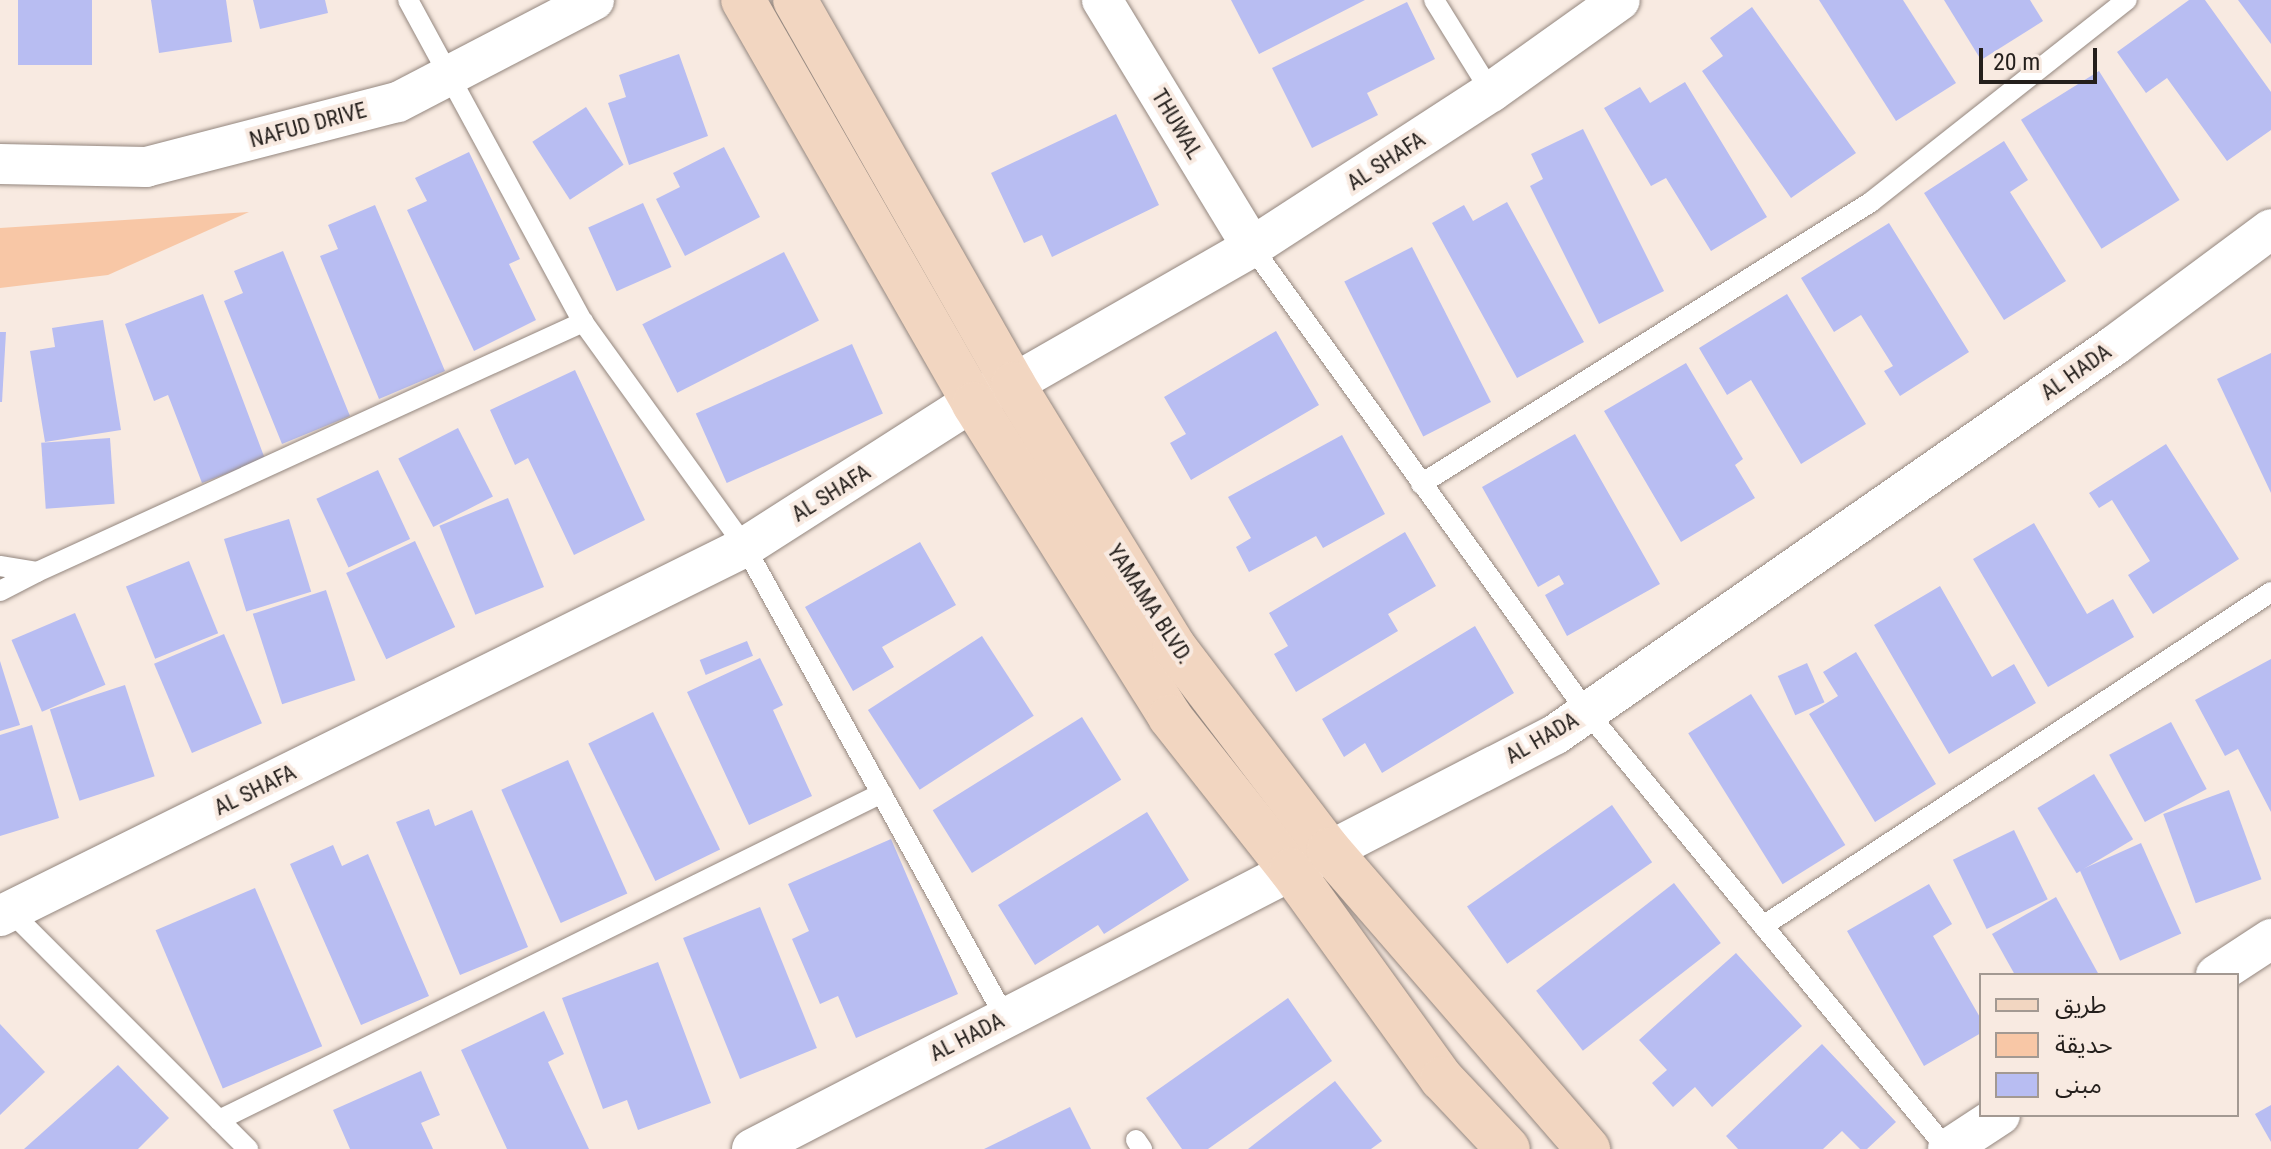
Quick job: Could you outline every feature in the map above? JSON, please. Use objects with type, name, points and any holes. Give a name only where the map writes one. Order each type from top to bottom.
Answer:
[{"type":"main road","name":"YAMAMA BLVD.","points":[[743,0],[974,404],[1170,717],[1291,870],[1442,1079],[1508,1149]]},
{"type":"main road","name":"YAMAMA BLVD.","points":[[795,0],[1013,384],[1175,648],[1329,850],[1588,1149]]},
{"type":"street","name":"NAFUD DRIVE","points":[[0,164],[146,167],[398,102],[594,0]]},
{"type":"street","name":"THUWAL","points":[[1102,0],[1252,247]]},
{"type":"street","name":"AL SHAFA","points":[[5,913],[745,547],[974,404],[987,392],[1013,384],[1252,247],[1491,92],[1620,0]]},
{"type":"street","name":"AL HADA","points":[[752,1149],[1556,734],[2115,345],[2271,229]]},
{"type":"street","points":[[2219,973],[2271,939]]},
{"type":"street","points":[[1947,1149],[1997,1117]]},
{"type":"lane","points":[[408,0],[583,322],[745,547],[1005,1017]]},
{"type":"lane","points":[[1434,0],[1491,92]]},
{"type":"lane","points":[[1421,484],[1871,202],[2127,0]]},
{"type":"lane","points":[[1252,247],[1587,712],[1947,1149]]},
{"type":"lane","points":[[0,591],[583,322]]},
{"type":"lane","points":[[0,566],[37,572]]},
{"type":"lane","points":[[1763,926],[2271,592]]},
{"type":"lane","points":[[219,1120],[882,793]]},
{"type":"lane","points":[[5,913],[248,1149]]},
{"type":"green space","points":[[249,212],[108,275],[0,288],[0,228]]},
{"type":"building","points":[[18,0],[92,0],[92,65],[18,65]]},
{"type":"building","points":[[151,0],[226,0],[232,42],[159,53]]},
{"type":"building","points":[[253,0],[325,0],[328,13],[260,29]]},
{"type":"building","points":[[1231,0],[1365,0],[1259,54]]},
{"type":"building","points":[[1819,0],[1903,0],[1956,83],[1896,121]]},
{"type":"building","points":[[1944,0],[2030,0],[2043,21],[1981,60]]},
{"type":"building","points":[[2189,0],[2205,0],[2271,92],[2271,130],[2227,161],[2167,78],[2146,93],[2117,52]]},
{"type":"building","points":[[2238,0],[2271,0],[2271,44]]},
{"type":"building","points":[[1407,2],[1435,59],[1367,93],[1378,115],[1312,148],[1272,68]]},
{"type":"building","points":[[1752,7],[1856,153],[1791,198],[1702,71],[1723,56],[1710,38]]},
{"type":"building","points":[[679,54],[708,136],[629,165],[608,103],[626,97],[619,75]]},
{"type":"building","points":[[2099,71],[2180,200],[2102,249],[2021,120]]},
{"type":"building","points":[[1685,82],[1767,217],[1711,251],[1666,178],[1651,186],[1604,108],[1640,87],[1650,103]]},
{"type":"building","points":[[586,107],[624,165],[570,200],[532,142]]},
{"type":"building","points":[[1116,114],[1159,205],[1052,257],[1042,235],[1024,243],[991,173]]},
{"type":"building","points":[[1583,129],[1664,291],[1599,324],[1530,186],[1543,179],[1531,154]]},
{"type":"building","points":[[2004,141],[2028,180],[2010,192],[2066,281],[2004,320],[1924,193]]},
{"type":"building","points":[[724,147],[760,217],[685,256],[656,199],[680,187],[673,173]]},
{"type":"building","points":[[469,152],[520,259],[509,264],[536,320],[474,351],[407,210],[427,201],[415,178]]},
{"type":"building","points":[[1507,202],[1584,342],[1517,378],[1432,223],[1464,205],[1473,221]]},
{"type":"building","points":[[643,203],[671,267],[617,291],[588,227]]},
{"type":"building","points":[[375,205],[445,371],[379,399],[320,256],[338,249],[328,225]]},
{"type":"building","points":[[1889,223],[1969,352],[1900,396],[1884,371],[1893,366],[1861,315],[1834,332],[1801,278]]},
{"type":"building","points":[[1412,247],[1491,402],[1423,437],[1344,282]]},
{"type":"building","points":[[283,251],[350,416],[282,444],[224,301],[243,293],[234,271]]},
{"type":"building","points":[[784,252],[819,321],[677,393],[642,324]]},
{"type":"building","points":[[203,294],[265,459],[202,483],[168,395],[154,401],[125,324]]},
{"type":"building","points":[[1787,294],[1866,424],[1801,464],[1751,380],[1727,395],[1699,348]]},
{"type":"building","points":[[103,320],[121,430],[45,442],[30,351],[55,347],[52,328]]},
{"type":"building","points":[[1276,331],[1319,405],[1191,480],[1170,443],[1186,434],[1164,397]]},
{"type":"building","points":[[0,332],[6,332],[2,402],[0,402]]},
{"type":"building","points":[[852,344],[883,413],[727,483],[696,414]]},
{"type":"building","points":[[2271,353],[2271,493],[2217,379]]},
{"type":"building","points":[[1686,363],[1743,459],[1735,465],[1755,498],[1681,542],[1604,411]]},
{"type":"building","points":[[575,370],[645,520],[574,555],[528,458],[515,465],[490,410]]},
{"type":"building","points":[[458,428],[493,497],[433,527],[398,458]]},
{"type":"building","points":[[1575,434],[1660,584],[1567,636],[1545,595],[1564,584],[1559,575],[1538,587],[1482,487]]},
{"type":"building","points":[[1342,435],[1385,514],[1323,548],[1316,536],[1249,572],[1236,547],[1251,538],[1228,497]]},
{"type":"building","points":[[110,438],[115,504],[46,509],[41,443]]},
{"type":"building","points":[[2166,444],[2239,559],[2153,614],[2128,575],[2150,561],[2112,500],[2099,508],[2089,493]]},
{"type":"building","points":[[378,470],[410,539],[348,568],[316,499]]},
{"type":"building","points":[[508,498],[544,587],[475,615],[439,526]]},
{"type":"building","points":[[289,519],[311,592],[246,612],[224,539]]},
{"type":"building","points":[[2034,523],[2087,614],[2113,599],[2134,637],[2048,687],[1973,559]]},
{"type":"building","points":[[1405,532],[1436,586],[1388,614],[1398,631],[1296,692],[1274,654],[1288,646],[1269,613]]},
{"type":"building","points":[[415,541],[455,627],[386,659],[346,573]]},
{"type":"building","points":[[920,542],[956,605],[882,647],[894,667],[853,691],[805,607]]},
{"type":"building","points":[[189,561],[218,633],[155,659],[126,586]]},
{"type":"building","points":[[1940,586],[1992,677],[2014,664],[2036,703],[1949,754],[1874,625]]},
{"type":"building","points":[[326,590],[355,680],[282,704],[253,614]]},
{"type":"building","points":[[75,613],[105,685],[42,712],[11,640]]},
{"type":"building","points":[[1475,626],[1514,693],[1382,773],[1365,743],[1344,757],[1322,719]]},
{"type":"building","points":[[224,634],[262,723],[192,753],[154,664]]},
{"type":"building","points":[[982,636],[1034,716],[920,790],[868,710]]},
{"type":"building","points":[[747,641],[753,656],[706,675],[700,660]]},
{"type":"building","points":[[1856,652],[1936,784],[1875,822],[1809,714],[1838,696],[1823,672]]},
{"type":"building","points":[[760,658],[783,705],[773,710],[812,796],[749,825],[687,692]]},
{"type":"building","points":[[2271,659],[2271,812],[2238,749],[2225,756],[2195,700]]},
{"type":"building","points":[[0,661],[20,725],[0,731]]},
{"type":"building","points":[[1807,663],[1824,702],[1795,715],[1778,676]]},
{"type":"building","points":[[125,685],[155,776],[80,801],[50,709]]},
{"type":"building","points":[[1751,694],[1845,845],[1783,884],[1688,733]]},
{"type":"building","points":[[653,712],[720,850],[655,881],[588,744]]},
{"type":"building","points":[[1082,717],[1121,780],[972,873],[933,810]]},
{"type":"building","points":[[2171,722],[2207,789],[2145,822],[2109,755]]},
{"type":"building","points":[[32,725],[59,818],[0,836],[0,735]]},
{"type":"building","points":[[568,760],[627,893],[561,923],[501,790]]},
{"type":"building","points":[[2094,774],[2133,839],[2077,873],[2037,808]]},
{"type":"building","points":[[2229,790],[2261,879],[2196,903],[2163,814]]},
{"type":"building","points":[[1612,805],[1652,862],[1507,964],[1467,907]]},
{"type":"building","points":[[429,809],[435,826],[472,810],[528,947],[460,975],[396,822]]},
{"type":"building","points":[[1147,812],[1189,880],[1104,934],[1098,925],[1035,965],[998,905]]},
{"type":"building","points":[[2014,830],[2048,899],[1987,929],[1953,860]]},
{"type":"building","points":[[891,839],[958,994],[856,1038],[838,996],[820,1004],[792,939],[809,931],[788,884]]},
{"type":"building","points":[[2141,843],[2181,933],[2120,961],[2080,870]]},
{"type":"building","points":[[333,845],[342,866],[368,854],[429,996],[361,1025],[290,864]]},
{"type":"building","points":[[1674,883],[1721,943],[1583,1051],[1536,991]]},
{"type":"building","points":[[1929,884],[1952,924],[1933,936],[1979,1016],[1979,1034],[1924,1066],[1847,931]]},
{"type":"building","points":[[255,888],[322,1046],[223,1089],[156,930]]},
{"type":"building","points":[[2056,897],[2098,973],[2014,973],[1992,934]]},
{"type":"building","points":[[760,907],[817,1048],[740,1079],[683,938]]},
{"type":"building","points":[[1736,953],[1802,1026],[1712,1107],[1695,1087],[1673,1107],[1652,1083],[1667,1070],[1639,1040]]},
{"type":"building","points":[[658,962],[711,1103],[638,1130],[627,1100],[603,1109],[562,998]]},
{"type":"building","points":[[1288,998],[1332,1061],[1208,1149],[1182,1149],[1146,1098]]},
{"type":"building","points":[[544,1011],[564,1054],[548,1062],[589,1149],[507,1149],[461,1050]]},
{"type":"building","points":[[0,1024],[45,1072],[0,1115]]},
{"type":"building","points":[[1822,1044],[1896,1122],[1867,1149],[1860,1149],[1842,1131],[1823,1149],[1738,1149],[1726,1136]]},
{"type":"building","points":[[118,1065],[169,1118],[138,1149],[24,1149]]},
{"type":"building","points":[[421,1071],[440,1115],[421,1123],[433,1149],[350,1149],[333,1110]]},
{"type":"building","points":[[1335,1081],[1382,1141],[1371,1149],[1248,1149]]},
{"type":"building","points":[[2271,1105],[2271,1142],[2255,1114]]},
{"type":"building","points":[[1070,1107],[1091,1149],[984,1149]]}]
